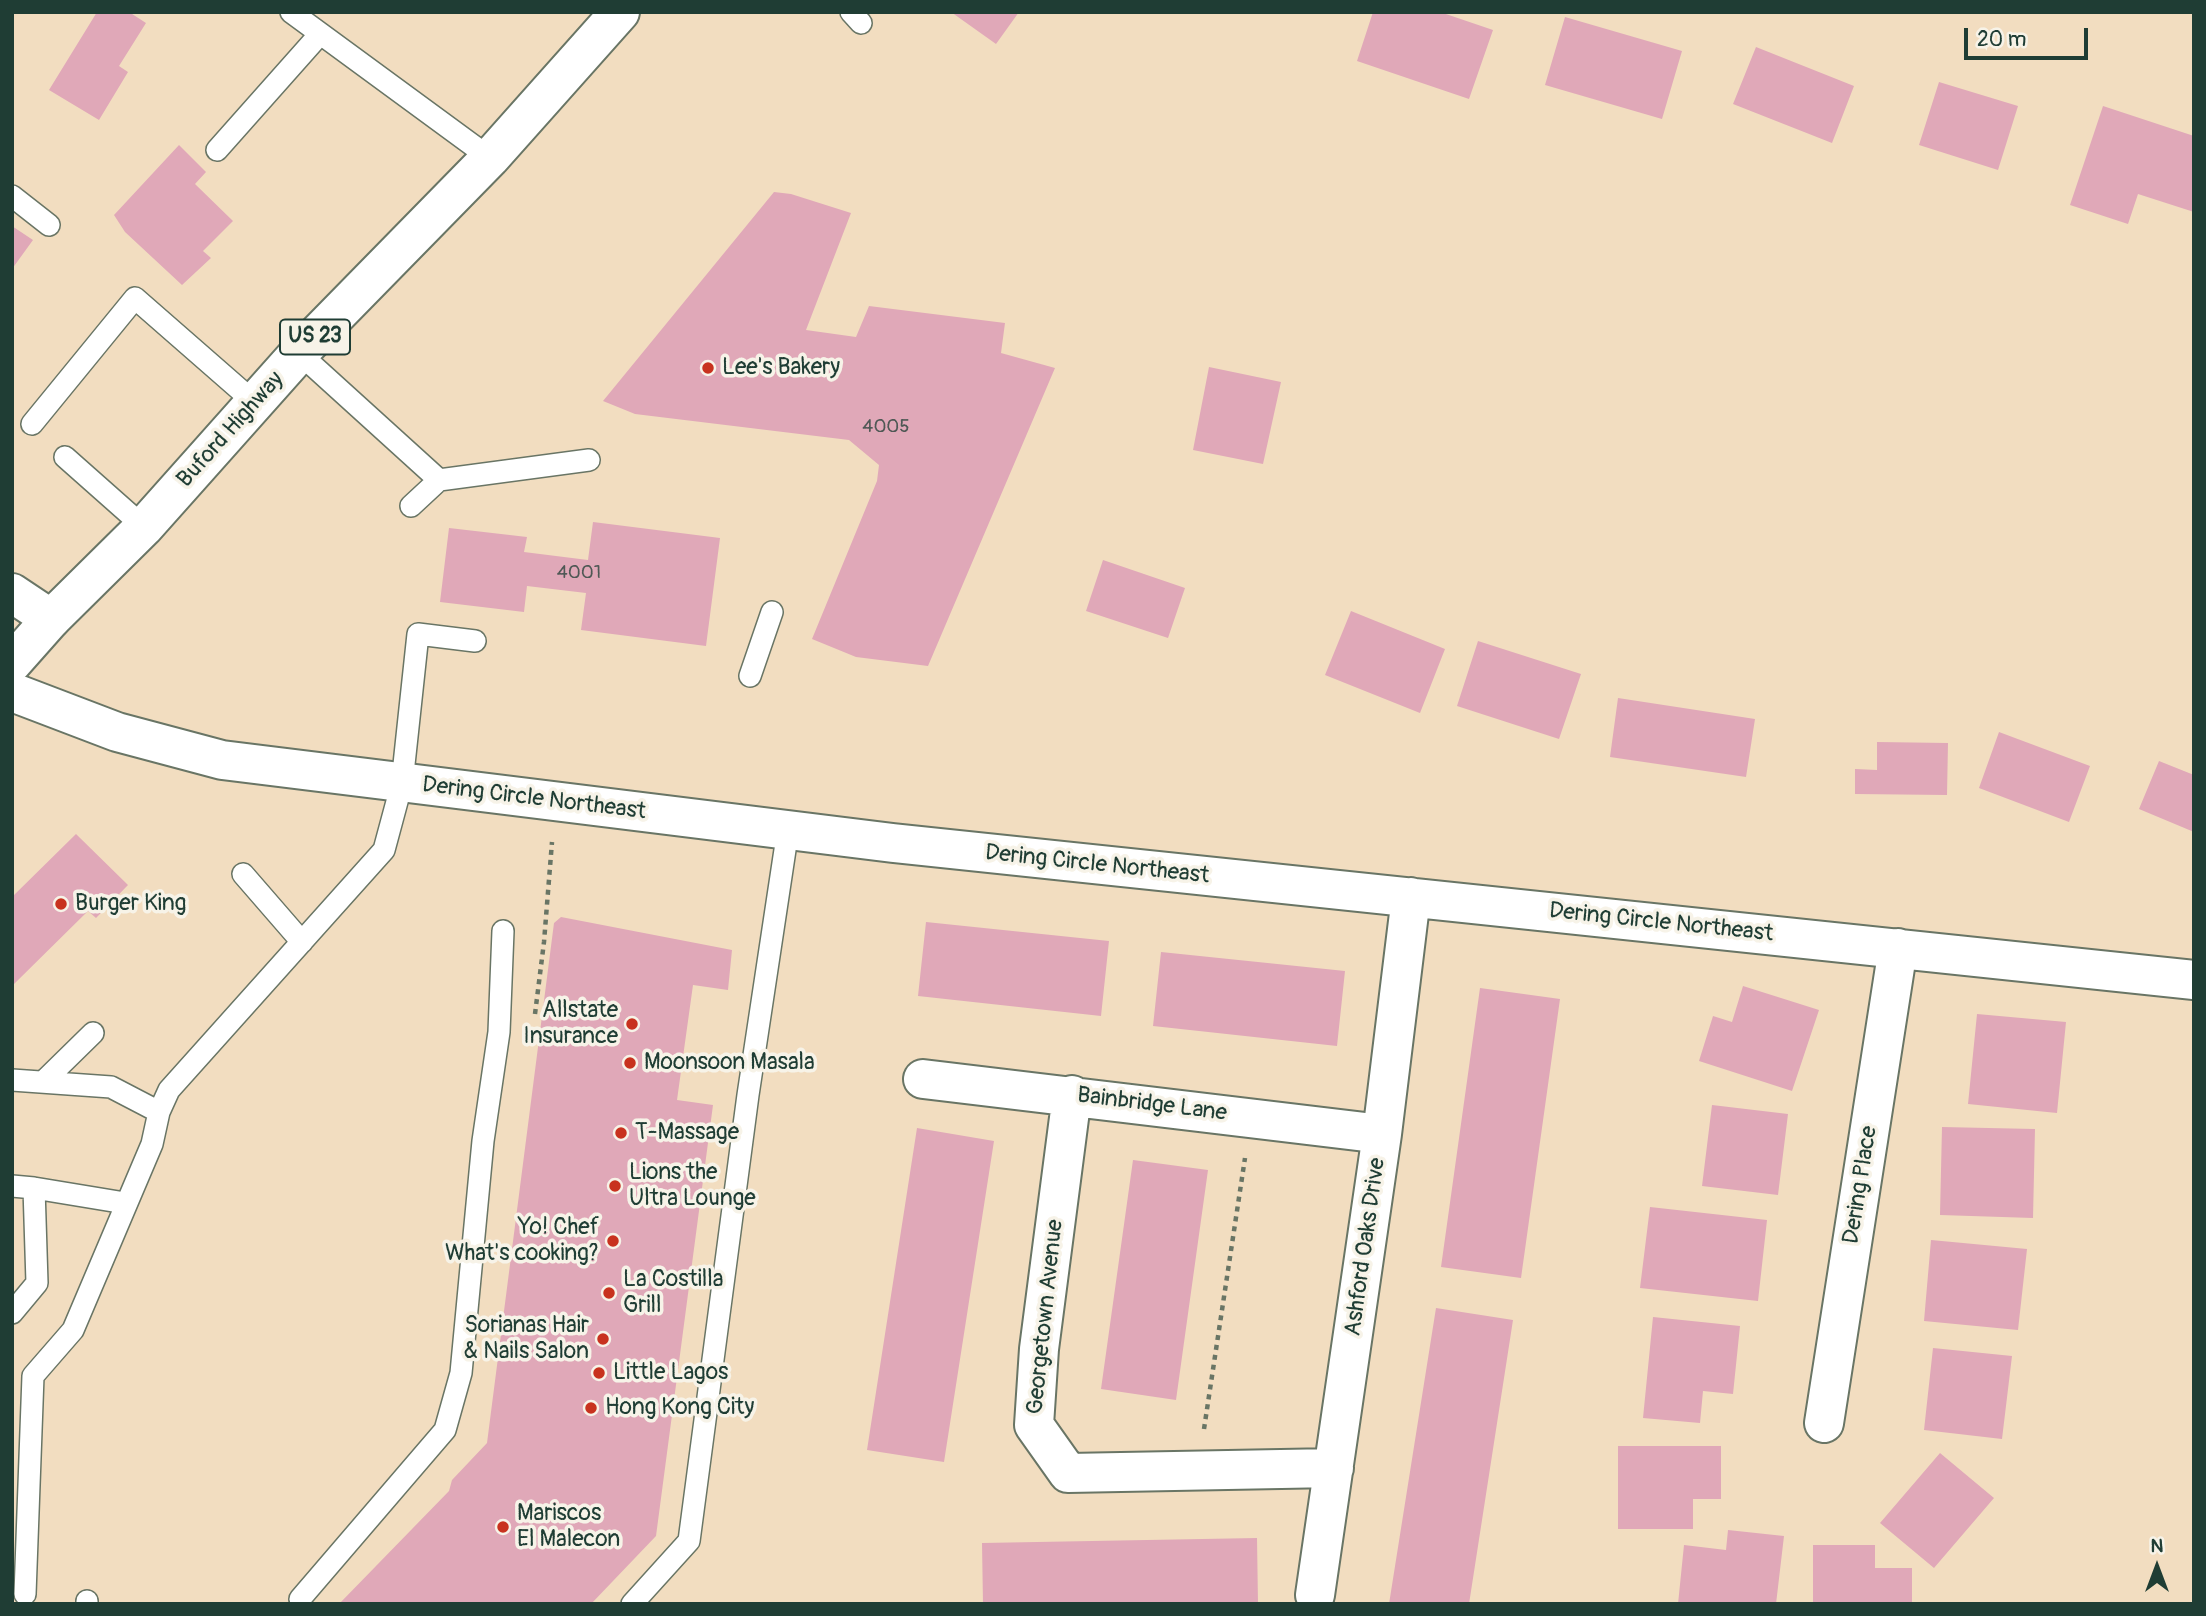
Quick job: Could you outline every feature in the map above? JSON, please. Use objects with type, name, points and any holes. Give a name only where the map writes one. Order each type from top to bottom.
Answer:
[{"type":"street","name":"Buford Highway","points":[[12,663],[51,619],[144,527],[299,353],[489,158],[620,12]]},
{"type":"street","points":[[12,593],[51,619]]},
{"type":"street","name":"Dering Circle Northeast","points":[[12,692],[117,732],[222,760],[788,830],[2194,980]]},
{"type":"street","name":"Ashford Oaks Drive","points":[[1315,1595],[1382,1134],[1411,897]]},
{"type":"street","name":"Dering Place","points":[[1824,1423],[1898,948]]},
{"type":"street","name":"Bainbridge Lane","points":[[923,1079],[1382,1134]]},
{"type":"street","name":"Georgetown Avenue","points":[[1072,1095],[1039,1349],[1034,1425],[1068,1473],[1334,1468]]},
{"type":"lane","points":[[291,12],[489,158]]},
{"type":"lane","points":[[217,150],[320,34]]},
{"type":"lane","points":[[12,196],[49,225]]},
{"type":"lane","points":[[32,424],[135,298],[254,402]]},
{"type":"lane","points":[[299,353],[439,480]]},
{"type":"lane","points":[[65,457],[144,527]]},
{"type":"lane","points":[[411,506],[439,480],[589,460]]},
{"type":"lane","points":[[750,676],[772,612]]},
{"type":"lane","points":[[25,1594],[33,1376],[73,1330],[152,1144],[159,1112],[169,1090],[384,850],[402,783],[418,634],[474,641]]},
{"type":"lane","points":[[632,1604],[689,1541],[748,1095],[788,830]]},
{"type":"lane","points":[[243,874],[302,942]]},
{"type":"lane","points":[[300,1599],[445,1430],[461,1373],[483,1141],[499,1032],[503,931]]},
{"type":"lane","points":[[43,1082],[93,1033]]},
{"type":"lane","points":[[12,1080],[111,1087],[159,1112]]},
{"type":"lane","points":[[12,1186],[125,1203]]},
{"type":"lane","points":[[12,1313],[37,1283],[34,1188]]},
{"type":"path","points":[[534,1023],[544,942],[552,838]]},
{"type":"path","points":[[1203,1437],[1246,1152]]},
{"type":"building","points":[[97,12],[129,12],[146,23],[119,66],[128,72],[99,120],[49,90]]},
{"type":"building","points":[[951,12],[1019,12],[996,44]]},
{"type":"building","points":[[1373,12],[1440,12],[1493,30],[1469,99],[1357,61]]},
{"type":"building","points":[[1565,17],[1682,51],[1662,119],[1545,85]]},
{"type":"building","points":[[1756,47],[1854,86],[1832,143],[1733,104]]},
{"type":"building","points":[[1939,82],[2018,106],[1998,170],[1919,145]]},
{"type":"building","points":[[2103,106],[2194,136],[2194,212],[2138,194],[2128,224],[2070,205]]},
{"type":"building","points":[[179,145],[206,172],[195,184],[233,221],[203,251],[211,258],[182,285],[125,232],[114,215]]},
{"type":"building","points":[[774,192],[791,194],[851,213],[806,330],[856,337],[869,306],[1005,323],[1001,353],[1055,368],[928,666],[856,657],[812,639],[877,481],[879,465],[849,440],[635,414],[603,401]]},
{"type":"building","points":[[12,226],[33,240],[12,269]]},
{"type":"building","points":[[1209,367],[1281,382],[1263,464],[1193,450]]},
{"type":"building","points":[[593,522],[720,538],[706,646],[581,630],[586,593],[527,586],[524,612],[440,602],[449,528],[527,537],[524,552],[588,560]]},
{"type":"building","points":[[1103,560],[1185,588],[1168,638],[1086,611]]},
{"type":"building","points":[[1351,611],[1445,649],[1420,713],[1325,675]]},
{"type":"building","points":[[1478,641],[1581,674],[1559,739],[1457,706]]},
{"type":"building","points":[[1618,698],[1755,719],[1746,777],[1610,757]]},
{"type":"building","points":[[1999,732],[2090,766],[2069,822],[1979,788]]},
{"type":"building","points":[[1877,742],[1948,743],[1947,795],[1855,794],[1855,769],[1877,770]]},
{"type":"building","points":[[2159,761],[2194,775],[2194,832],[2139,809]]},
{"type":"building","name":"Burger King","points":[[76,834],[128,885],[96,918],[88,911],[12,986],[12,897]]},
{"type":"building","points":[[561,917],[732,950],[728,990],[693,985],[677,1100],[713,1105],[656,1536],[591,1604],[339,1604],[449,1491],[452,1480],[487,1443],[554,923]]},
{"type":"building","points":[[926,922],[1109,941],[1101,1016],[918,996]]},
{"type":"building","points":[[1161,952],[1345,971],[1337,1046],[1153,1026]]},
{"type":"building","points":[[1743,986],[1819,1010],[1792,1091],[1699,1061],[1713,1016],[1732,1022]]},
{"type":"building","points":[[1480,988],[1560,999],[1521,1278],[1441,1267]]},
{"type":"building","points":[[1977,1014],[2066,1022],[2057,1113],[1968,1104]]},
{"type":"building","points":[[1712,1105],[1788,1114],[1778,1195],[1702,1186]]},
{"type":"building","points":[[1942,1127],[2035,1129],[2033,1218],[1940,1215]]},
{"type":"building","points":[[917,1128],[994,1141],[944,1462],[867,1450]]},
{"type":"building","points":[[1133,1160],[1208,1170],[1176,1400],[1101,1389]]},
{"type":"building","points":[[1650,1207],[1767,1220],[1758,1301],[1640,1288]]},
{"type":"building","points":[[1931,1240],[2027,1249],[2018,1330],[1924,1321]]},
{"type":"building","points":[[1436,1308],[1513,1320],[1469,1604],[1389,1604]]},
{"type":"building","points":[[1653,1317],[1740,1326],[1733,1394],[1703,1391],[1700,1423],[1643,1418]]},
{"type":"building","points":[[1933,1348],[2012,1356],[2002,1439],[1924,1430]]},
{"type":"building","points":[[1618,1446],[1721,1446],[1721,1499],[1693,1499],[1693,1529],[1618,1529]]},
{"type":"building","points":[[1940,1453],[1994,1498],[1934,1568],[1880,1523]]},
{"type":"building","points":[[1728,1530],[1784,1536],[1776,1604],[1678,1604],[1684,1545],[1726,1550]]},
{"type":"building","points":[[1257,1538],[1258,1604],[983,1604],[982,1543]]},
{"type":"building","points":[[1813,1545],[1875,1545],[1875,1568],[1912,1568],[1912,1604],[1813,1604]]},
{"type":"place","name":"Lee's Bakery","points":[[708,368]]},
{"type":"place","name":"Burger King","points":[[61,904]]},
{"type":"place","name":"Allstate Insurance","points":[[632,1024]]},
{"type":"place","name":"Moonsoon Masala","points":[[630,1063]]},
{"type":"place","name":"T-Massage","points":[[621,1133]]},
{"type":"place","name":"Lions the Ultra Lounge","points":[[615,1186]]},
{"type":"place","name":"Yo! Chef What's cooking?","points":[[613,1241]]},
{"type":"place","name":"La Costilla Grill","points":[[609,1293]]},
{"type":"place","name":"Sorianas Hair & Nails Salon","points":[[603,1339]]},
{"type":"place","name":"Little Lagos","points":[[599,1373]]},
{"type":"place","name":"Hong Kong City","points":[[591,1408]]},
{"type":"place","name":"Mariscos El Malecon","points":[[503,1527]]}]
